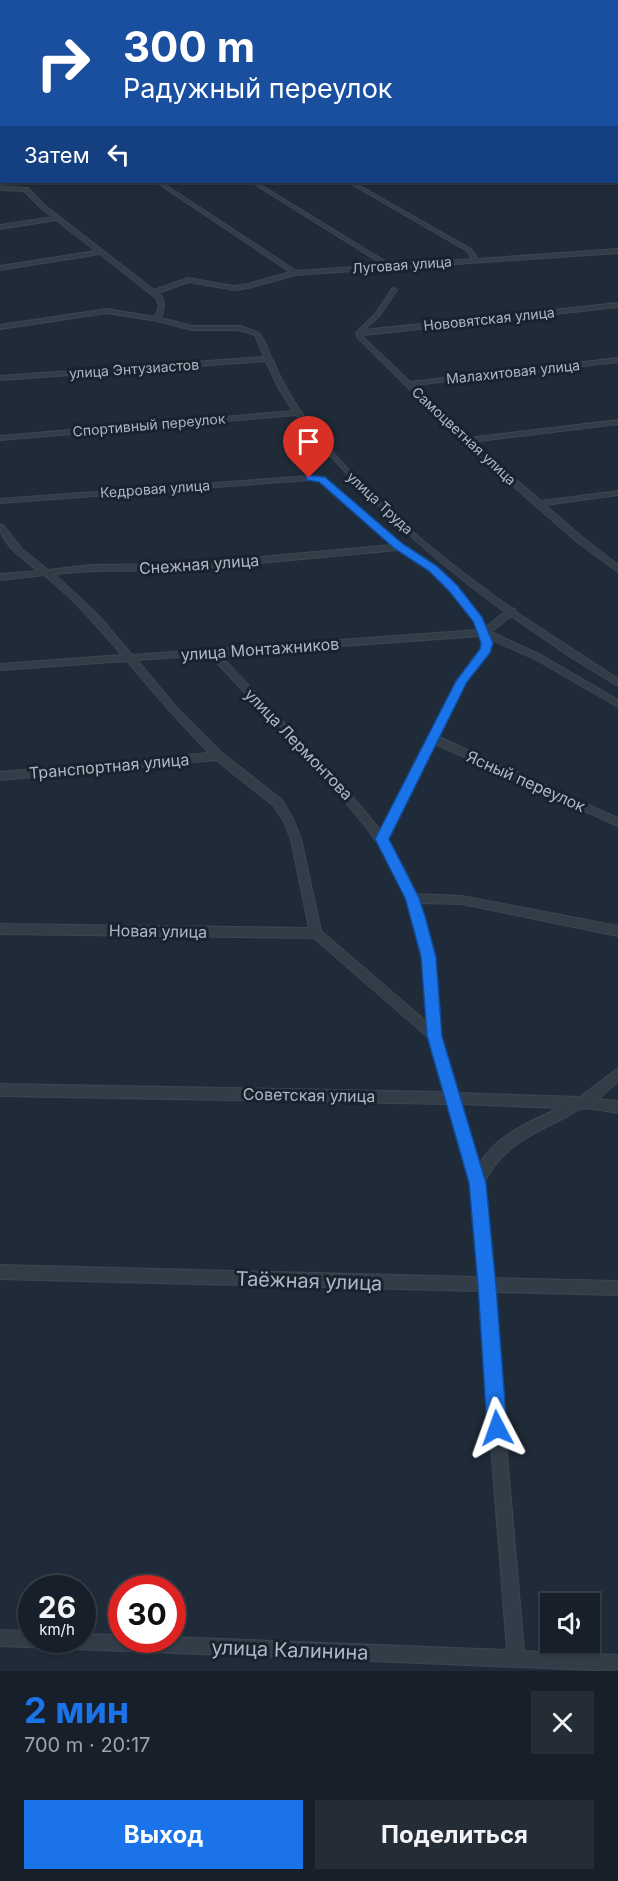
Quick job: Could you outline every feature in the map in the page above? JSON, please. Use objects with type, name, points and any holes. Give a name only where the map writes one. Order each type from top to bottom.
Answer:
[{"type":"street","points":[[160,183],[295,273]]},
{"type":"street","points":[[255,183],[388,266]]},
{"type":"street","points":[[352,183],[470,250],[476,260]]},
{"type":"street","points":[[0,188],[22,188],[29,192],[42,206],[103,252],[163,303],[157,319],[107,311],[0,327]]},
{"type":"street","points":[[0,227],[58,218]]},
{"type":"street","name":"Луговая улица","points":[[153,293],[188,280],[234,288],[295,273],[618,251]]},
{"type":"street","points":[[0,268],[103,252]]},
{"type":"street","points":[[359,333],[383,308],[394,290]]},
{"type":"street","name":"Нововятская улица","points":[[359,333],[618,305]]},
{"type":"street","name":"улица Труда","points":[[157,319],[192,328],[247,329],[261,339],[268,359],[298,413],[348,473],[383,508],[459,572],[580,660],[618,683]]},
{"type":"street","name":"Самоцветная улица","points":[[359,333],[366,344],[466,440],[538,504],[618,570]]},
{"type":"street","name":"улица Энтузиастов","points":[[0,378],[268,359]]},
{"type":"street","name":"Малахитовая улица","points":[[407,384],[618,360]]},
{"type":"street","name":"Спортивный переулок","points":[[0,438],[298,413]]},
{"type":"street","points":[[466,440],[618,422]]},
{"type":"street","name":"улица Труда","points":[[309,478],[322,479],[399,547],[422,560],[453,588],[478,620],[484,633]]},
{"type":"street","name":"Кедровая улица","points":[[0,501],[309,478]]},
{"type":"street","points":[[538,504],[618,493]]},
{"type":"street","points":[[0,527],[20,551],[48,573],[95,617],[128,658],[218,756],[278,803],[296,839],[316,933],[435,1036]]},
{"type":"street","name":"Снежная улица","points":[[0,577],[91,568],[184,567],[399,547]]},
{"type":"street","points":[[484,633],[512,611]]},
{"type":"street","points":[[484,633],[538,657],[618,704]]},
{"type":"street","points":[[382,839],[462,681],[486,650],[487,643],[484,633]]},
{"type":"street","name":"улица Монтажников","points":[[0,667],[484,633]]},
{"type":"street","name":"улица Лермонтова","points":[[212,652],[343,789],[382,839],[412,898],[428,957],[435,1036],[477,1183],[516,1659]]},
{"type":"street","name":"Ясный переулок","points":[[434,739],[618,822]]},
{"type":"street","name":"Транспортная улица","points":[[0,776],[218,756]]},
{"type":"street","points":[[412,898],[462,900],[618,931]]},
{"type":"street","name":"Новая улица","points":[[0,929],[316,933]]},
{"type":"street","points":[[477,1183],[482,1169],[501,1146],[524,1131],[582,1103],[605,1087],[618,1074]]},
{"type":"street","name":"Советская улица","points":[[0,1090],[451,1098],[582,1103],[618,1107]]},
{"type":"street","name":"Таёжная улица","points":[[0,1272],[487,1286],[618,1287]]},
{"type":"street","name":"улица Калинина","points":[[0,1638],[18,1639]]},
{"type":"street","name":"улица Калинина","points":[[96,1642],[618,1663]]},
{"type":"route","points":[[309,478],[322,479],[329,484],[399,547],[433,569],[453,588],[478,620],[487,643],[486,650],[462,681],[382,839],[412,898],[417,916],[428,957],[435,1036],[477,1183],[497,1428]]}]
